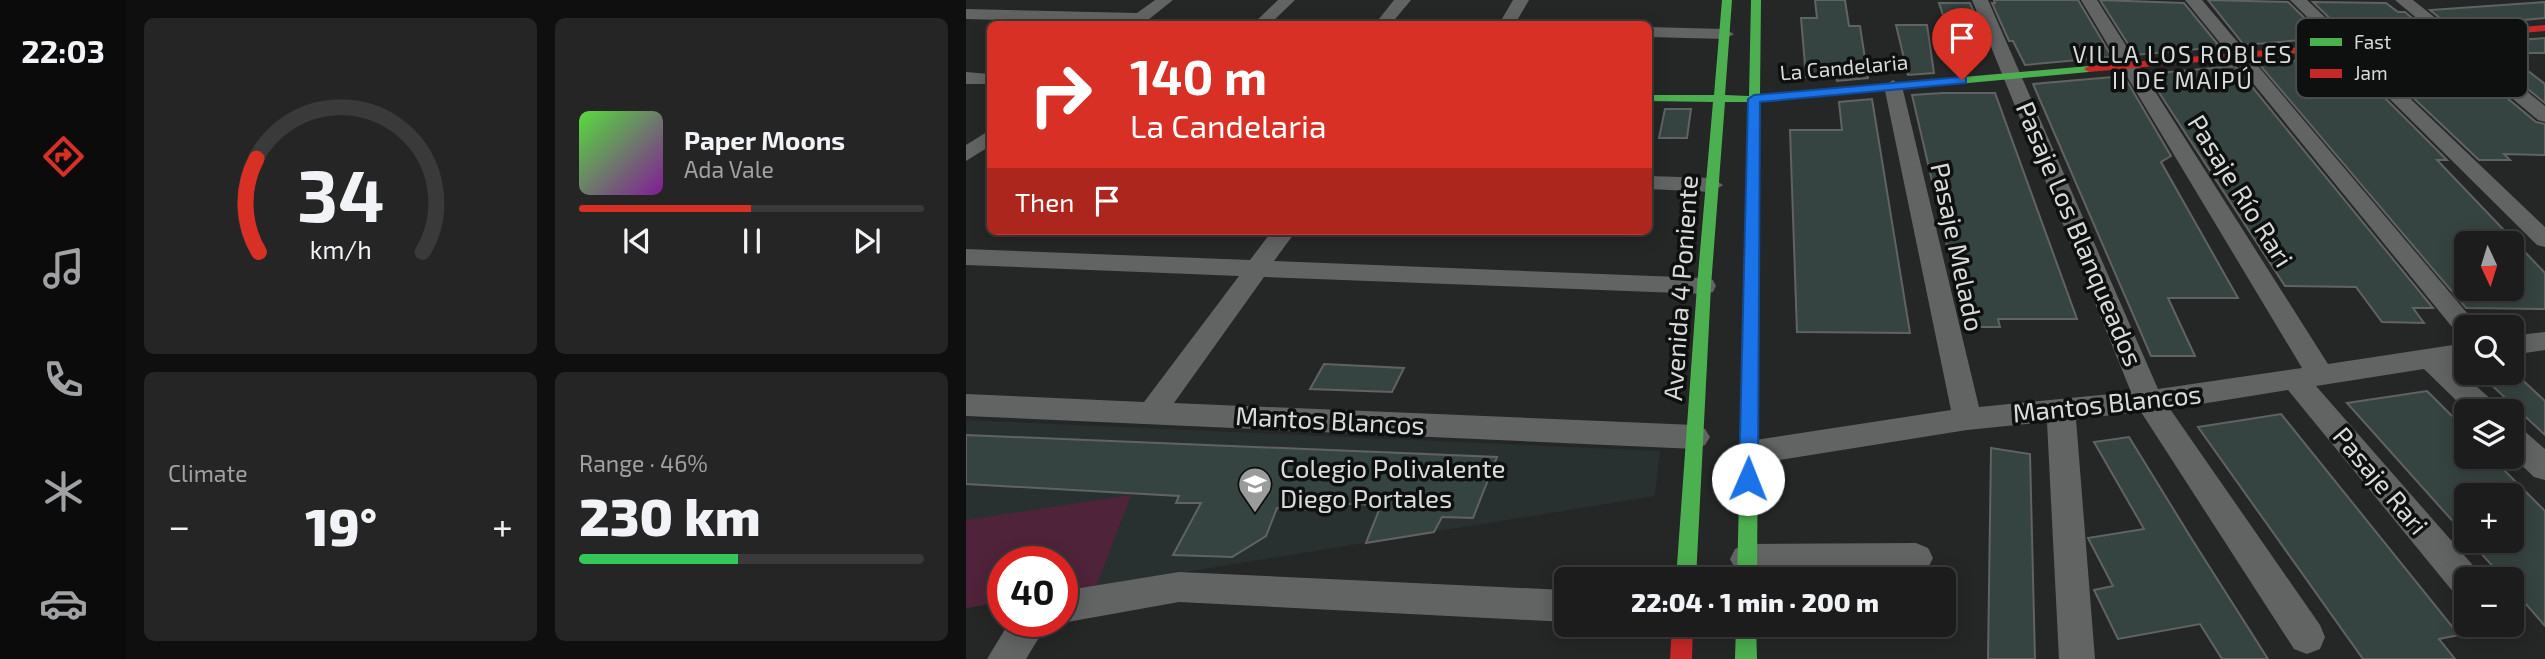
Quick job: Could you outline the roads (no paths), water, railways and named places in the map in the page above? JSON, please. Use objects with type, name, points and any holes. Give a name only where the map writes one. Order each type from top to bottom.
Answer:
[{"type":"street","points":[[966,14],[1137,21],[1164,0]]},
{"type":"street","points":[[1264,21],[1287,0]]},
{"type":"street","points":[[1386,21],[1403,0]]},
{"type":"street","points":[[1509,21],[1521,0]]},
{"type":"street","name":"Pasaje Los Blanqueados","points":[[1980,0],[2149,401],[2306,637]]},
{"type":"street","name":"Pasaje Río Rari","points":[[2089,0],[2308,377]]},
{"type":"street","points":[[2193,0],[2456,315]]},
{"type":"street","points":[[2298,0],[2316,18]]},
{"type":"street","points":[[2403,0],[2426,18]]},
{"type":"street","points":[[1727,2],[1756,2],[1747,567]]},
{"type":"street","name":"Avenida 4 Poniente","points":[[1687,567],[1704,286],[1727,2]]},
{"type":"street","points":[[1652,32],[1725,34]]},
{"type":"street","name":"La Candelaria","points":[[1652,98],[1754,99],[2296,50]]},
{"type":"street","points":[[966,79],[987,79]]},
{"type":"street","name":"Pasaje Melado","points":[[1893,86],[1967,419]]},
{"type":"street","points":[[2399,98],[2545,240]]},
{"type":"street","points":[[2523,98],[2545,116]]},
{"type":"street","points":[[966,157],[987,139]]},
{"type":"street","points":[[966,157],[987,159]]},
{"type":"street","points":[[1652,182],[1712,185]]},
{"type":"street","points":[[2518,214],[2545,210]]},
{"type":"street","points":[[1151,414],[1281,235]]},
{"type":"street","points":[[966,257],[1704,286]]},
{"type":"street","points":[[2524,344],[2545,341]]},
{"type":"street","name":"Mantos Blancos","points":[[1749,453],[1967,419],[2149,401],[2454,355]]},
{"type":"street","points":[[2429,358],[2472,399]]},
{"type":"street","name":"Pasaje Rari","points":[[2308,377],[2454,567]]},
{"type":"street","name":"Mantos Blancos","points":[[966,405],[1695,438]]},
{"type":"street","points":[[2061,410],[2077,659]]},
{"type":"street","points":[[2524,448],[2545,468]]},
{"type":"street","points":[[1778,567],[1916,558]]},
{"type":"street","points":[[1078,604],[1179,587],[1554,605]]},
{"type":"street","points":[[1005,659],[1020,637]]},
{"type":"street","points":[[1681,659],[1682,637]]},
{"type":"street","points":[[1746,637],[1746,659]]},
{"type":"place","name":"Colegio Polivalente Diego Portales","points":[[1255,514]]},
{"type":"district","name":"VILLA LOS ROBLES II DE MAIPÚ","points":[[2183,68]]}]
